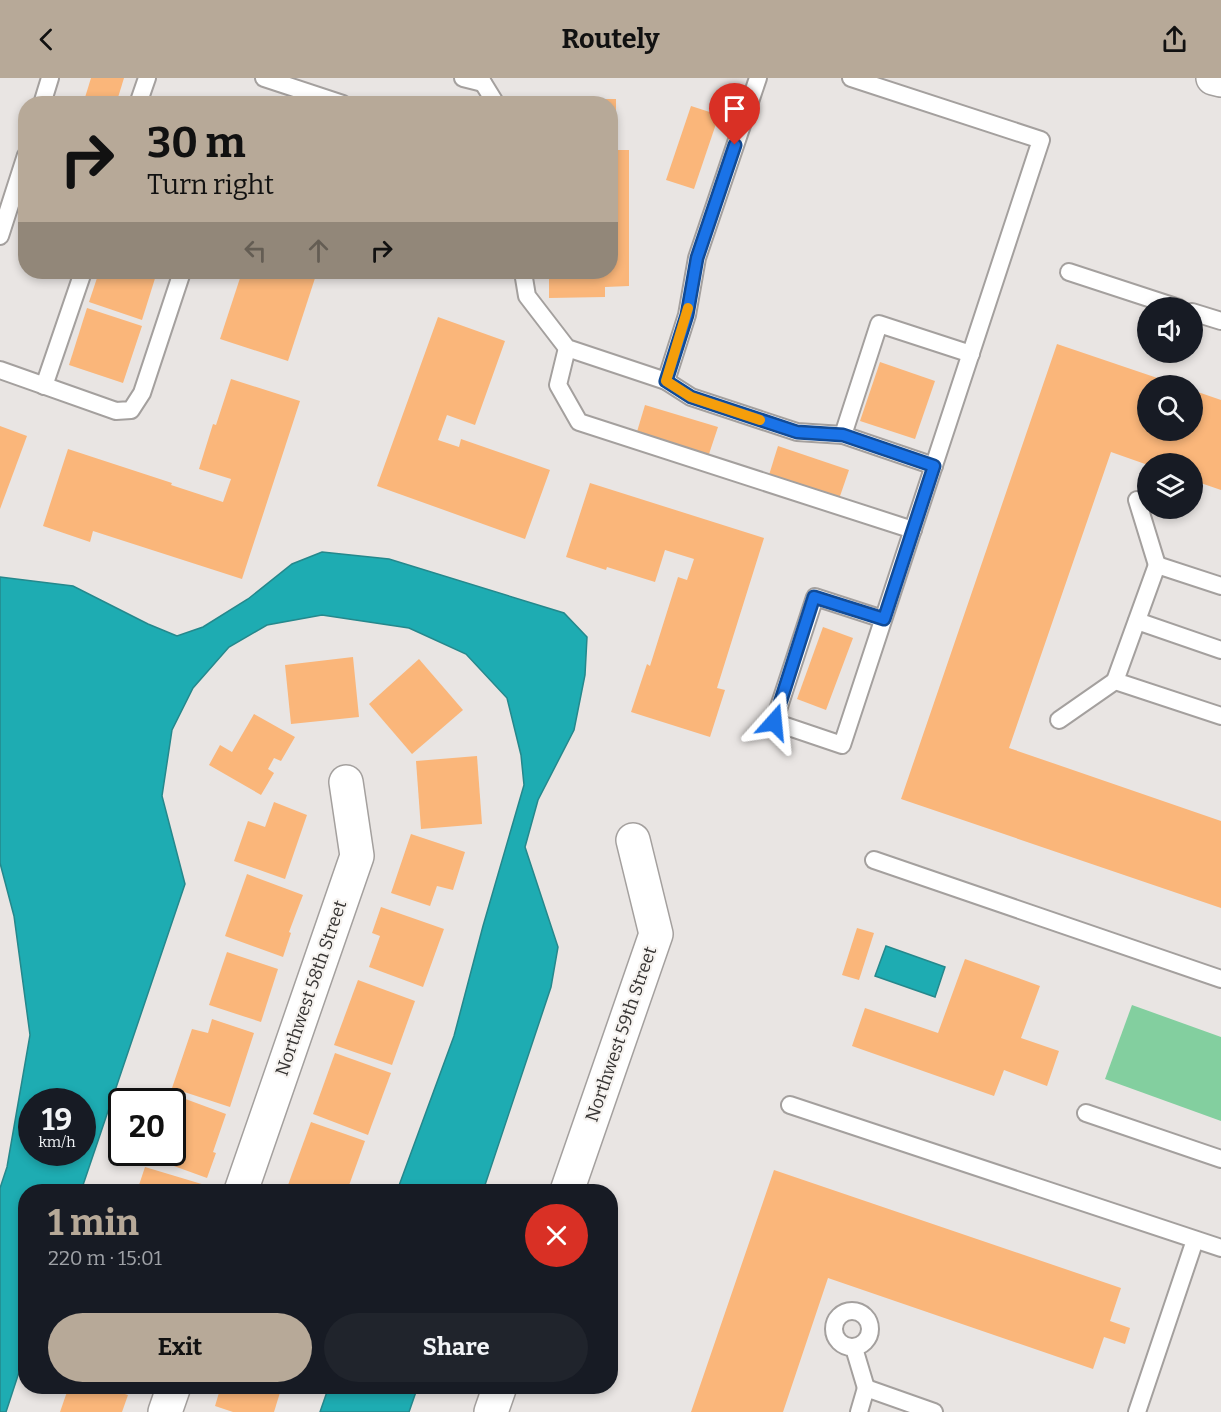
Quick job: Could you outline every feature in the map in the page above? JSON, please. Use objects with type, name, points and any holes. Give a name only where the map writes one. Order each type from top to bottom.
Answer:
[{"type":"street","points":[[1214,78],[1221,80]]},
{"type":"street","name":"Northwest 58th Street","points":[[244,1184],[357,856],[346,782]]},
{"type":"street","name":"Northwest 59th Street","points":[[569,1184],[656,934],[633,840]]},
{"type":"street","points":[[165,1412],[171,1394]]},
{"type":"street","points":[[491,1412],[497,1394]]},
{"type":"lane","points":[[44,96],[50,78]]},
{"type":"lane","points":[[141,96],[147,78]]},
{"type":"lane","points":[[264,78],[319,96]]},
{"type":"lane","points":[[463,78],[482,81],[491,96]]},
{"type":"lane","points":[[666,381],[687,315],[697,258],[758,78]]},
{"type":"lane","points":[[850,78],[1041,140],[884,619],[842,745],[774,722],[814,597],[884,619]]},
{"type":"lane","points":[[0,236],[18,180]]},
{"type":"lane","points":[[1069,272],[1145,297]]},
{"type":"lane","points":[[44,386],[81,279]]},
{"type":"lane","points":[[0,370],[116,411],[131,410],[142,393],[180,279]]},
{"type":"lane","points":[[524,279],[527,296],[567,348],[666,381],[691,397],[797,432],[843,435],[934,466]]},
{"type":"lane","points":[[1203,315],[1221,321]]},
{"type":"lane","points":[[843,435],[879,324],[971,354]]},
{"type":"lane","points":[[567,348],[558,385],[579,422],[913,530]]},
{"type":"lane","points":[[1059,720],[1115,681],[1157,565],[1143,519]]},
{"type":"lane","points":[[1157,565],[1221,586]]},
{"type":"lane","points":[[1137,621],[1221,651]]},
{"type":"lane","points":[[1115,681],[1221,716]]},
{"type":"lane","points":[[874,860],[1221,979]]},
{"type":"lane","points":[[790,1105],[1221,1248]]},
{"type":"lane","points":[[1086,1113],[1221,1160]]},
{"type":"lane","points":[[1137,1412],[1195,1240]]},
{"type":"lane","points":[[854,1348],[867,1388],[859,1412]]},
{"type":"lane","points":[[867,1388],[934,1412]]},
{"type":"green space","points":[[1132,1005],[1221,1037],[1221,1121],[1105,1079]]},
{"type":"water","points":[[322,552],[389,559],[564,613],[587,637],[585,675],[574,730],[538,800],[525,847],[558,947],[551,987],[485,1184],[400,1184],[454,1036],[524,785],[521,755],[507,698],[466,654],[409,628],[322,615],[267,625],[229,647],[193,688],[172,730],[162,796],[185,884],[116,1088],[108,1088],[108,1111],[96,1147],[96,1088],[21,1088],[30,1035],[14,916],[0,863],[0,577],[73,586],[177,636],[203,627],[248,599],[292,564]]},
{"type":"water","points":[[886,946],[945,967],[935,997],[875,976]]},
{"type":"water","points":[[18,1104],[18,1166],[89,1166],[83,1184],[18,1184],[18,1375],[6,1412],[0,1412],[0,1188],[7,1167]]},
{"type":"water","points":[[326,1394],[415,1394],[409,1412],[320,1412]]},
{"type":"building","points":[[91,78],[124,78],[118,96],[85,96]]},
{"type":"building","points":[[691,106],[719,115],[694,189],[666,180]]},
{"type":"building","points":[[618,150],[629,150],[629,286],[605,287],[605,297],[549,298],[549,279],[618,279]]},
{"type":"building","points":[[97,279],[155,279],[142,320],[89,302]]},
{"type":"building","points":[[240,279],[315,279],[288,361],[220,339]]},
{"type":"building","points":[[87,308],[142,326],[123,383],[69,365]]},
{"type":"building","points":[[438,317],[505,341],[475,425],[447,415],[438,440],[459,447],[461,439],[550,470],[525,539],[377,486]]},
{"type":"building","points":[[1057,344],[1148,375],[1137,375],[1137,441],[1203,441],[1203,394],[1221,400],[1221,490],[1203,484],[1203,453],[1137,453],[1137,461],[1111,452],[1009,748],[1221,821],[1221,908],[901,799]]},
{"type":"building","points":[[880,362],[935,381],[915,439],[860,421]]},
{"type":"building","points":[[231,379],[300,401],[242,579],[93,531],[90,542],[43,526],[68,449],[223,502],[231,479],[199,469],[213,424],[216,425]]},
{"type":"building","points":[[645,405],[718,427],[708,457],[636,435]]},
{"type":"building","points":[[0,426],[27,436],[0,509]]},
{"type":"building","points":[[778,446],[849,470],[839,499],[769,475]]},
{"type":"building","points":[[590,483],[764,538],[717,688],[725,690],[710,737],[631,712],[647,664],[650,666],[678,577],[687,580],[694,559],[665,550],[655,582],[566,557]]},
{"type":"building","points":[[823,627],[853,638],[826,710],[797,699]]},
{"type":"building","points":[[353,657],[359,717],[291,724],[285,665]]},
{"type":"building","points":[[419,659],[463,710],[412,754],[369,704]]},
{"type":"building","points":[[254,714],[295,737],[281,761],[274,758],[268,769],[274,773],[261,795],[209,765],[220,745],[232,752]]},
{"type":"building","points":[[477,756],[482,824],[421,829],[416,761]]},
{"type":"building","points":[[274,802],[307,815],[285,879],[234,861],[248,821],[265,827]]},
{"type":"building","points":[[411,834],[465,852],[453,890],[437,886],[430,906],[391,893]]},
{"type":"building","points":[[247,874],[303,895],[289,932],[291,933],[283,957],[225,936]]},
{"type":"building","points":[[381,907],[444,929],[423,987],[369,967],[380,936],[372,933]]},
{"type":"building","points":[[857,928],[874,933],[859,980],[842,975]]},
{"type":"building","points":[[227,952],[278,969],[261,1022],[209,1005]]},
{"type":"building","points":[[965,959],[1040,986],[1021,1038],[1059,1051],[1047,1086],[1004,1070],[994,1096],[852,1046],[865,1008],[938,1033]]},
{"type":"building","points":[[358,980],[415,1001],[392,1065],[334,1045]]},
{"type":"building","points":[[212,1019],[254,1033],[230,1107],[186,1093],[186,1088],[172,1088],[192,1029],[208,1033]]},
{"type":"building","points":[[335,1053],[391,1073],[368,1135],[313,1114]]},
{"type":"building","points":[[186,1099],[226,1114],[207,1178],[174,1166],[186,1166]]},
{"type":"building","points":[[311,1122],[365,1141],[350,1184],[288,1184]]},
{"type":"building","points":[[145,1167],[202,1184],[139,1184]]},
{"type":"building","points":[[774,1170],[1121,1288],[1110,1321],[1130,1328],[1125,1344],[1104,1337],[1093,1369],[828,1278],[783,1412],[691,1412]]},
{"type":"building","points":[[66,1394],[128,1395],[122,1412],[60,1412]]},
{"type":"building","points":[[219,1394],[280,1394],[274,1412],[233,1412],[215,1406]]},
{"type":"slow traffic","points":[[688,308],[666,381],[691,397],[760,420]]},
{"type":"route","points":[[735,145],[697,258],[687,315],[666,381],[691,397],[797,432],[843,435],[934,466],[884,619],[814,597],[774,722]]}]
